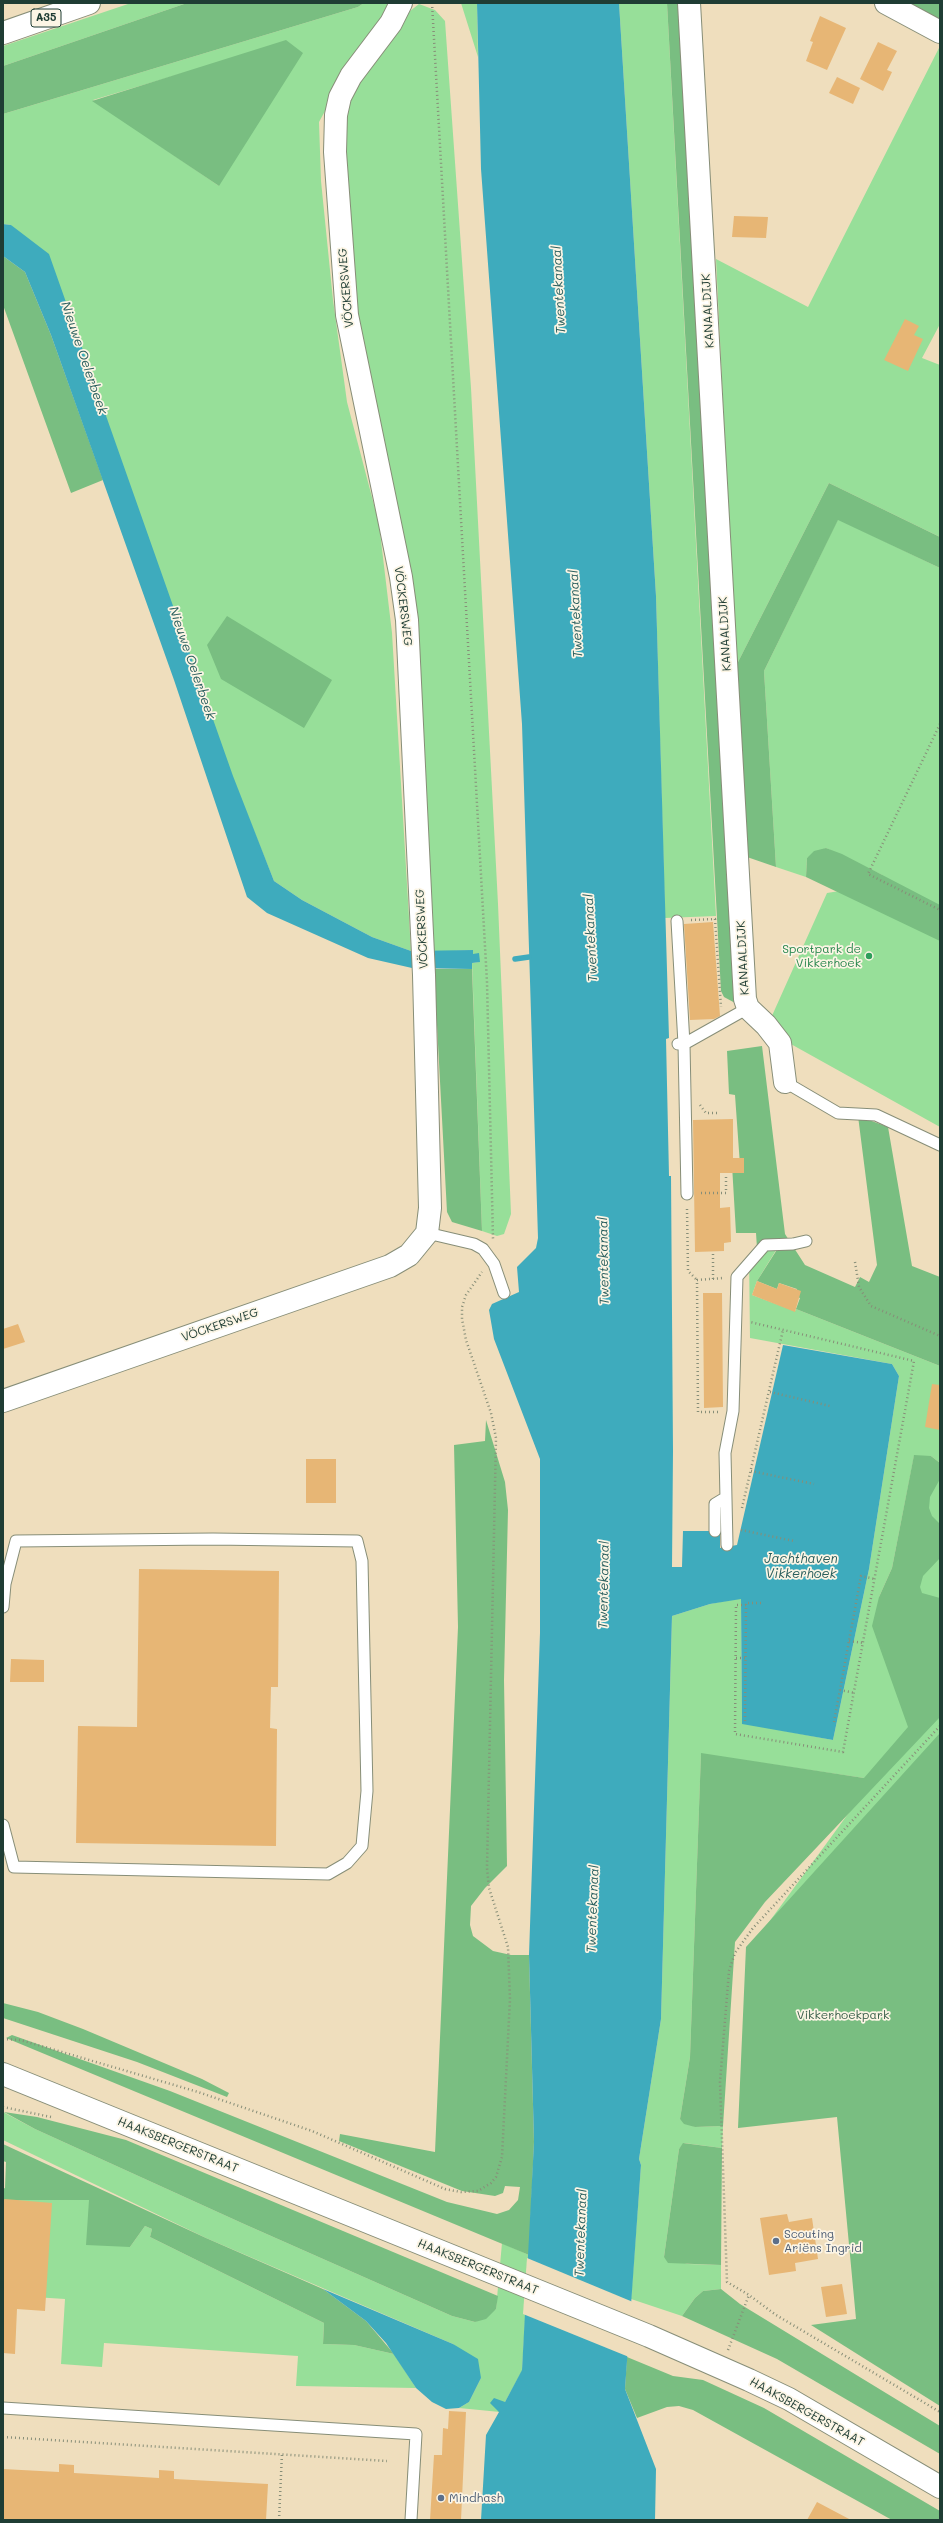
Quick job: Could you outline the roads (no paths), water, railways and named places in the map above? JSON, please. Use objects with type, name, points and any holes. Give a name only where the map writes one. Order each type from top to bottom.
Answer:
[{"type":"main road","name":"A35","points":[[3,33],[89,3]]},
{"type":"main road","name":"VÖCKERSWEG","points":[[3,1401],[390,1266],[409,1256],[427,1233],[430,1208],[424,975],[407,620],[401,577],[347,315],[335,152],[336,115],[340,97],[351,76],[391,23],[401,3]]},
{"type":"main road","name":"KANAALDIJK","points":[[690,3],[745,999],[748,1008],[766,1025],[780,1043],[785,1082]]},
{"type":"main road","points":[[886,3],[940,32]]},
{"type":"main road","name":"HAAKSBERGERSTRAAT","points":[[3,2074],[649,2336],[789,2399],[940,2487]]},
{"type":"lane","points":[[677,922],[681,1044],[685,1103],[687,1194]]},
{"type":"lane","points":[[681,1044],[748,1008]]},
{"type":"lane","name":"KANAALDIJK","points":[[785,1082],[838,1114],[876,1114],[940,1145]]},
{"type":"lane","points":[[427,1233],[474,1244],[488,1254],[504,1293]]},
{"type":"lane","points":[[727,1544],[725,1453],[732,1411],[737,1277],[765,1245],[793,1244],[806,1241]]},
{"type":"lane","points":[[715,1531],[715,1504],[725,1498]]},
{"type":"lane","points":[[3,1607],[5,1584],[16,1541],[213,1539],[357,1541],[362,1562],[367,1791],[362,1846],[347,1863],[328,1874],[14,1867],[3,1825]]},
{"type":"lane","points":[[3,2408],[416,2434],[411,2520]]},
{"type":"water","points":[[477,3],[619,3],[656,596],[669,1038],[666,1039],[669,1176],[671,1176],[673,1451],[672,1567],[682,1567],[683,1531],[709,1531],[709,1522],[720,1522],[720,1548],[737,1545],[783,1345],[892,1364],[899,1376],[869,1569],[833,1740],[742,1724],[741,1599],[710,1604],[672,1616],[661,2019],[639,2159],[641,2165],[625,2389],[656,2469],[655,2520],[481,2520],[486,2435],[499,2412],[490,2403],[494,2398],[505,2402],[522,2370],[534,2142],[529,1955],[540,1633],[540,1459],[494,1339],[489,1310],[492,1304],[519,1292],[517,1267],[536,1248],[538,1238],[522,724],[481,169]]},
{"type":"water","points":[[3,224],[11,225],[49,254],[233,776],[274,881],[302,900],[372,937],[411,951],[473,950],[473,954],[479,953],[480,962],[472,963],[472,969],[412,968],[368,958],[267,913],[247,897],[174,680],[51,335],[25,272],[3,256]]},
{"type":"water","points":[[323,2289],[453,2344],[478,2359],[481,2378],[469,2402],[459,2408],[446,2409],[432,2402],[416,2388],[386,2343],[366,2321]]},
{"type":"waterway","name":"Nieuwe Oelerbeek","points":[[515,959],[529,957]]},
{"type":"place","name":"Sportpark de Vikkerhoek","points":[[869,956]]},
{"type":"place","name":"Scouting Ariëns Ingrid","points":[[776,2241]]},
{"type":"place","name":"Mindhash","points":[[441,2498]]},
{"type":"water label","name":"Twentekanaal","points":[[559,290]]},
{"type":"water label","name":"Twentekanaal","points":[[576,614]]},
{"type":"water label","name":"Twentekanaal","points":[[591,938]]},
{"type":"water label","name":"Twentekanaal","points":[[604,1261]]},
{"type":"water label","name":"Jachthaven Vikkerhoek","points":[[801,1566]]},
{"type":"water label","name":"Twentekanaal","points":[[604,1585]]},
{"type":"water label","name":"Twentekanaal","points":[[593,1909]]},
{"type":"water label","name":"Twentekanaal","points":[[581,2233]]},
{"type":"park label","name":"Vikkerhoekpark","points":[[843,2015]]}]
